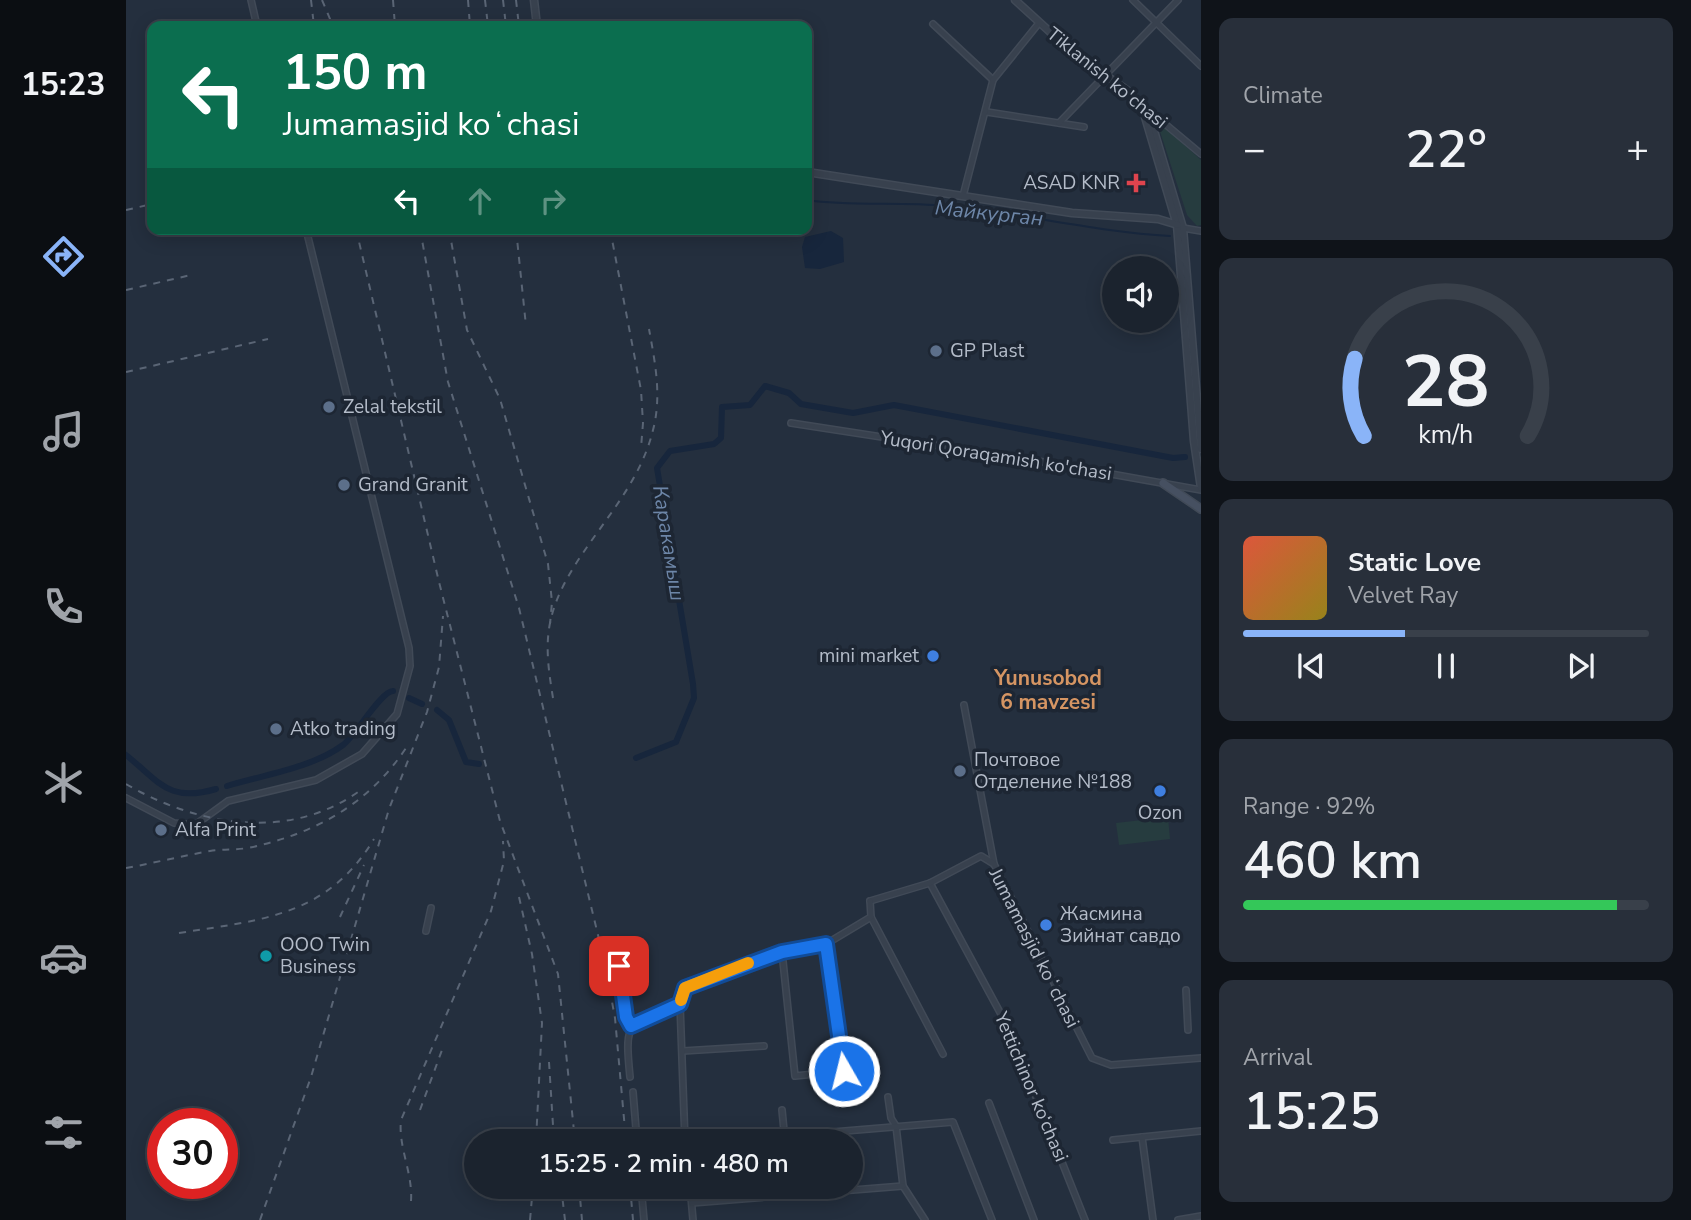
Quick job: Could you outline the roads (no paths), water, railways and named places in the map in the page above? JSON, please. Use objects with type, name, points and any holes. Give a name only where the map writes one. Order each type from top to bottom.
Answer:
[{"type":"main road","points":[[1163,483],[1201,509]]},
{"type":"street","points":[[251,0],[256,21]]},
{"type":"street","points":[[534,0],[536,21]]},
{"type":"street","name":"Tiklanish ko'chasi","points":[[1015,0],[1039,23],[1201,154]]},
{"type":"street","points":[[1133,0],[1201,66]]},
{"type":"street","points":[[1059,122],[1178,0]]},
{"type":"street","points":[[963,196],[987,112],[993,80],[1039,23]]},
{"type":"street","points":[[933,24],[993,80]]},
{"type":"street","points":[[1138,101],[1152,124],[1180,226],[1201,489]]},
{"type":"street","points":[[987,112],[1084,127]]},
{"type":"street","points":[[812,173],[1083,214],[1158,219],[1201,231]]},
{"type":"street","points":[[126,798],[174,822],[195,825],[228,801],[316,780],[336,771],[379,738],[397,714],[410,666],[409,648],[307,235]]},
{"type":"street","name":"Yuqori Qoraqamish ko'chasi","points":[[791,424],[1201,489]]},
{"type":"street","points":[[964,705],[994,863]]},
{"type":"street","name":"Jumamasjid koʻchasi","points":[[870,901],[930,883],[981,856],[994,863],[1089,1056],[1111,1065],[1201,1058]]},
{"type":"street","name":"Yettichinor ko‘chasi","points":[[930,883],[1009,1029],[1085,1220]]},
{"type":"street","points":[[862,896],[870,901],[871,918],[943,1054]]},
{"type":"street","points":[[426,931],[431,908]]},
{"type":"street","points":[[685,1129],[680,1004],[683,989],[734,967],[782,952],[826,944],[871,918]]},
{"type":"street","points":[[782,952],[795,1076],[844,1071],[826,944]]},
{"type":"street","points":[[619,966],[626,1017],[631,1026]]},
{"type":"street","points":[[1186,990],[1188,1030]]},
{"type":"street","points":[[630,1077],[626,1035],[631,1026],[680,1004]]},
{"type":"street","points":[[683,1051],[764,1046]]},
{"type":"street","points":[[633,1092],[636,1129]]},
{"type":"street","points":[[888,1097],[891,1118],[896,1126],[903,1185],[925,1220]]},
{"type":"street","points":[[989,1102],[1034,1220]]},
{"type":"street","points":[[782,1110],[784,1129]]},
{"type":"street","points":[[863,1130],[953,1122],[992,1220]]},
{"type":"street","points":[[1113,1140],[1201,1131]]},
{"type":"street","points":[[1142,1137],[1153,1220]]},
{"type":"street","points":[[863,1189],[903,1185]]},
{"type":"street","points":[[642,1199],[643,1220]]},
{"type":"street","points":[[692,1199],[693,1220]]},
{"type":"street","points":[[692,1203],[748,1199]]},
{"type":"street","points":[[1178,1220],[1201,1216]]},
{"type":"water","points":[[831,231],[843,238],[844,262],[820,269],[805,268],[802,247],[805,237]]},
{"type":"waterway","name":"Майкурган","points":[[812,200],[946,206],[1114,231],[1170,236]]},
{"type":"waterway","name":"Каракамыш","points":[[636,758],[676,742],[694,698],[657,468],[670,451],[714,444],[721,438],[722,407],[750,405],[765,386],[789,393],[801,404],[853,413],[894,405],[1173,458],[1185,457]]},
{"type":"waterway","name":"Каракамыш","points":[[227,786],[287,770],[331,753],[343,745],[382,698],[393,691]]},
{"type":"waterway","name":"Каракамыш","points":[[409,698],[422,704]]},
{"type":"waterway","name":"Каракамыш","points":[[437,710],[449,720],[466,762],[479,764]]},
{"type":"waterway","name":"Каракамыш","points":[[126,755],[175,792],[200,793],[216,789]]},
{"type":"railway","points":[[311,0],[313,21]]},
{"type":"railway","points":[[322,0],[331,21]]},
{"type":"railway","points":[[393,0],[395,21]]},
{"type":"railway","points":[[468,0],[470,21]]},
{"type":"railway","points":[[485,0],[487,21]]},
{"type":"railway","points":[[503,0],[505,21]]},
{"type":"railway","points":[[516,0],[518,21]]},
{"type":"railway","points":[[126,210],[147,205]]},
{"type":"railway","points":[[357,235],[439,582],[500,821],[558,974],[574,1129]]},
{"type":"railway","points":[[421,235],[448,382],[519,608],[605,964],[615,1018],[625,1129]]},
{"type":"railway","points":[[450,235],[467,330],[500,399],[548,564],[552,602],[550,624]]},
{"type":"railway","points":[[517,235],[526,326]]},
{"type":"railway","points":[[611,235],[641,390],[641,448]]},
{"type":"railway","points":[[126,290],[191,275]]},
{"type":"railway","points":[[553,698],[548,642],[550,623],[558,598],[569,574],[631,482],[644,457],[653,430],[657,392],[649,329]]},
{"type":"railway","points":[[126,372],[268,339]]},
{"type":"railway","points":[[260,1220],[311,1077],[389,809],[427,712],[439,667],[443,616]]},
{"type":"railway","points":[[126,868],[210,851],[248,848],[317,825],[338,814],[375,786],[406,748]]},
{"type":"railway","points":[[126,784],[182,810],[211,818],[242,822],[302,818],[331,808],[358,792]]},
{"type":"railway","points":[[179,933],[264,918],[313,900],[335,885],[355,865],[374,839]]},
{"type":"railway","points":[[411,1201],[401,1120],[491,911],[504,861],[503,841]]},
{"type":"railway","points":[[340,917],[364,865]]},
{"type":"railway","points":[[519,897],[532,954],[542,1023],[537,1129]]},
{"type":"railway","points":[[420,1110],[442,1050]]},
{"type":"railway","points":[[549,1062],[553,1129]]},
{"type":"railway","points":[[530,1220],[532,1199]]},
{"type":"railway","points":[[563,1199],[565,1220]]},
{"type":"railway","points":[[580,1199],[582,1220]]},
{"type":"railway","points":[[631,1199],[633,1220]]},
{"type":"place","name":"ASAD KNR","points":[[1136,183]]},
{"type":"place","name":"GP Plast","points":[[936,351]]},
{"type":"place","name":"Zelal tekstil","points":[[329,407]]},
{"type":"place","name":"Grand Granit","points":[[344,485]]},
{"type":"place","name":"mini market","points":[[933,656]]},
{"type":"place","name":"Atko trading","points":[[276,729]]},
{"type":"place","name":"Почтовое Отделение №188","points":[[960,771]]},
{"type":"place","name":"Ozon","points":[[1160,791]]},
{"type":"place","name":"Alfa Print","points":[[161,830]]},
{"type":"place","name":"Жасмина Зийнат савдо","points":[[1046,925]]},
{"type":"place","name":"ООО Twin Business","points":[[266,956]]},
{"type":"district","name":"Yunusobod 6 mavzesi","points":[[1048,690]]}]
